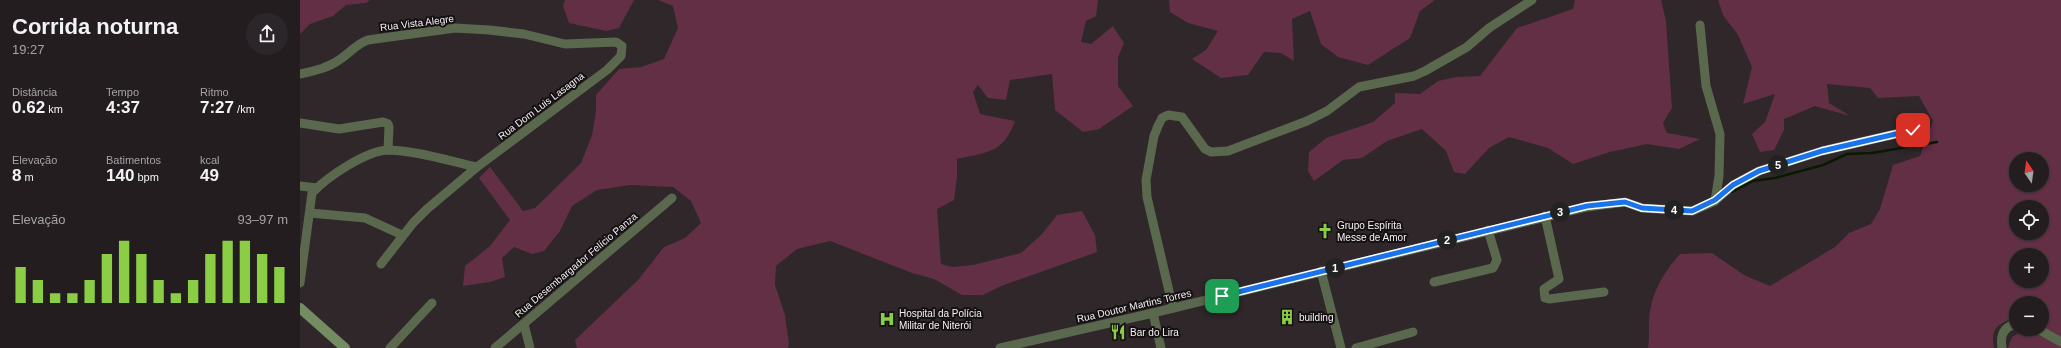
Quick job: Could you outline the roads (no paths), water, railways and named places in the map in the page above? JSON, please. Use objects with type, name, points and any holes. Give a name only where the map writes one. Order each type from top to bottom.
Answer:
[{"type":"street","points":[[1172,308],[1146,188],[1154,136],[1162,118],[1168,115],[1182,117],[1205,149],[1211,152],[1228,151],[1307,121],[1327,111],[1359,87],[1414,76],[1425,71],[1467,47],[1489,28],[1532,0]]},
{"type":"street","points":[[1700,25],[1706,86],[1720,134],[1715,200]]},
{"type":"street","name":"Rua Vista Alegre","points":[[300,74],[328,66],[340,60],[357,45],[368,40],[455,28],[524,34],[565,44],[616,42],[622,46],[622,51],[616,60]]},
{"type":"street","name":"Rua Dom Luis Lasagna","points":[[477,167],[607,70],[616,60]]},
{"type":"street","points":[[300,123],[339,129],[384,122],[388,124],[389,128],[388,150]]},
{"type":"street","name":"Rua Doutor Martins Torres","points":[[1000,348],[1039,344],[1172,308],[1321,271],[1545,216],[1610,203],[1630,203],[1642,208],[1656,210],[1692,211],[1715,200],[1733,185],[1759,171],[1822,151],[1913,130]]},
{"type":"street","points":[[300,283],[310,214],[310,198],[317,188],[363,158],[388,150],[477,167]]},
{"type":"street","points":[[381,264],[402,236],[427,209],[477,167]]},
{"type":"street","points":[[300,186],[317,188]]},
{"type":"street","name":"Rua Desembargador Felício Panza","points":[[495,348],[672,198]]},
{"type":"street","points":[[310,214],[365,218],[402,236]]},
{"type":"street","points":[[1545,216],[1559,279],[1544,289],[1545,298],[1550,299],[1604,292]]},
{"type":"street","points":[[1434,282],[1493,268],[1497,260],[1488,230]]},
{"type":"street","points":[[1321,271],[1341,348]]},
{"type":"street","points":[[390,348],[432,303]]},
{"type":"street","points":[[300,308],[345,348]]},
{"type":"street","points":[[1153,313],[1162,348]]},
{"type":"street","points":[[524,324],[530,348]]},
{"type":"street","points":[[2002,348],[2000,339],[2002,333],[2009,327]]},
{"type":"street","points":[[1356,348],[1413,332]]},
{"type":"street","points":[[2049,335],[2061,342]]},
{"type":"waterway","points":[[1732,192],[1753,181],[1775,178],[1823,165],[1847,154],[1872,153],[1937,142]]},
{"type":"place","name":"Grupo Espírita Messe de Amor","points":[[1325,231]]},
{"type":"place","name":"building","points":[[1287,317]]},
{"type":"place","name":"Hospital da Polícia Militar de Niterói","points":[[887,319]]},
{"type":"place","name":"Bar do Lira","points":[[1118,332]]}]
